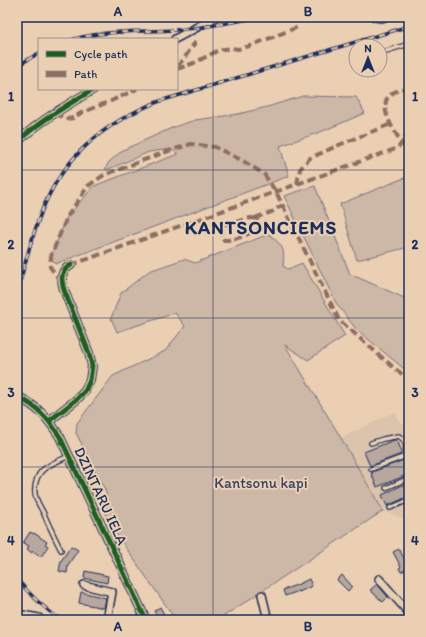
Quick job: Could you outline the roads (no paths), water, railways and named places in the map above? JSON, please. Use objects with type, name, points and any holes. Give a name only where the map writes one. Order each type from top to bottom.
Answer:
[{"type":"street","points":[[177,38],[216,17]]},
{"type":"street","points":[[17,142],[49,117],[92,90]]},
{"type":"street","points":[[49,421],[85,391],[90,380],[92,366],[89,353],[61,281],[63,272],[71,265]]},
{"type":"street","name":"DZINTARU IELA","points":[[17,396],[29,402],[39,410],[60,437],[146,620]]},
{"type":"street","points":[[379,580],[409,613]]},
{"type":"street","points":[[84,585],[112,592],[107,620]]},
{"type":"street","points":[[262,595],[268,620]]},
{"type":"street","points":[[17,614],[39,618]]},
{"type":"lane","points":[[374,19],[381,20],[394,17]]},
{"type":"lane","points":[[388,51],[409,44]]},
{"type":"lane","points":[[371,443],[399,436],[403,439],[406,446],[406,456],[409,462]]},
{"type":"lane","points":[[61,550],[38,503],[35,495],[35,487],[36,480],[44,468],[69,456]]},
{"type":"lane","points":[[371,470],[406,456]]},
{"type":"lane","points":[[386,488],[409,478]]},
{"type":"lane","points":[[390,508],[408,501]]},
{"type":"railway","points":[[78,38],[99,34],[197,28],[260,17]]},
{"type":"railway","points":[[17,293],[35,229],[52,189],[76,156],[105,130],[122,119],[160,101],[409,26]]},
{"type":"railway","points":[[17,66],[38,54]]},
{"type":"railway","points":[[17,579],[27,591],[61,620]]},
{"type":"district","name":"KANTSONCIEMS","points":[[261,227]]},
{"type":"park label","name":"Kantsonu kapi","points":[[261,483]]}]
